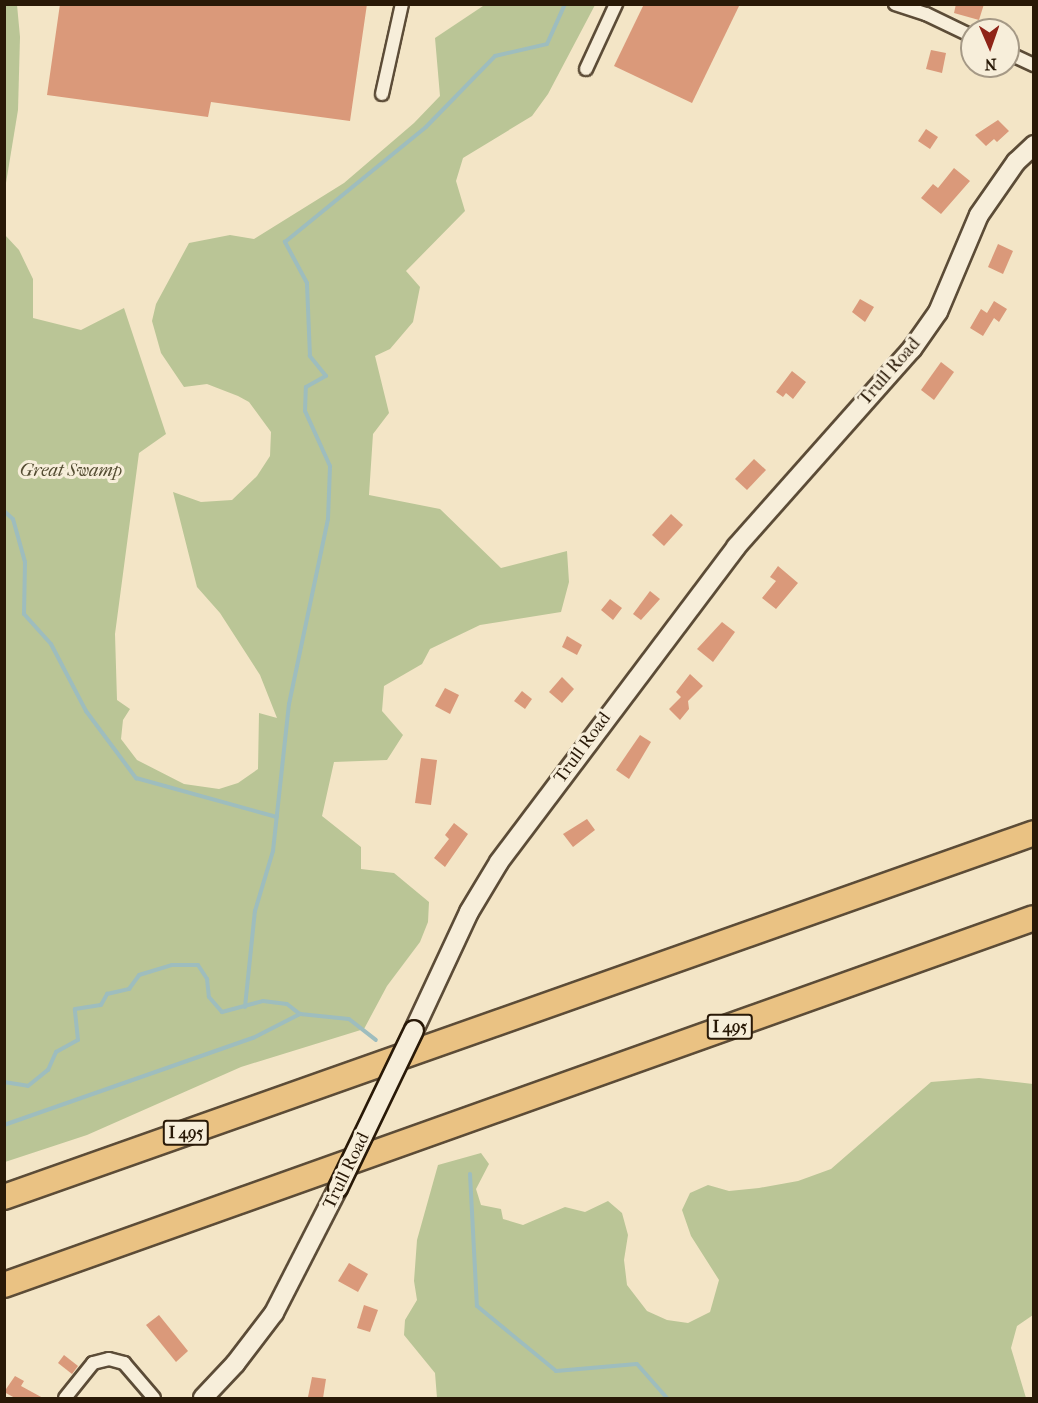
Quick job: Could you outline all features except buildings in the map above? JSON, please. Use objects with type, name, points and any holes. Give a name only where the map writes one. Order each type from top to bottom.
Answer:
[{"type":"highway","name":"I 495","points":[[4,1197],[1034,833]]},
{"type":"highway","name":"I 495","points":[[4,1285],[1034,918]]},
{"type":"street","points":[[382,94],[402,4]]},
{"type":"street","points":[[586,69],[616,4]]},
{"type":"street","points":[[895,4],[934,11],[960,28]]},
{"type":"street","points":[[1020,59],[1034,65]]},
{"type":"street","name":"Trull Road","points":[[202,1398],[235,1364],[278,1307],[338,1188],[470,912],[499,862],[736,547],[912,349],[938,312],[979,215],[1016,162],[1034,145]]},
{"type":"street","points":[[65,1398],[93,1363],[109,1359],[124,1363],[154,1398]]},
{"type":"green space","points":[[5,4],[17,5],[20,37],[18,110],[5,189]]},
{"type":"green space","name":"Great Swamp","points":[[486,4],[595,5],[548,94],[532,116],[463,158],[456,181],[465,211],[406,271],[420,287],[413,322],[390,349],[375,356],[389,413],[373,434],[369,495],[440,509],[501,568],[567,551],[569,582],[561,612],[480,625],[430,649],[422,664],[384,686],[382,711],[403,735],[387,760],[334,762],[322,816],[361,847],[361,869],[394,873],[429,902],[428,922],[420,942],[387,986],[364,1029],[241,1067],[87,1135],[5,1162],[5,235],[19,250],[33,279],[33,318],[81,330],[124,308],[166,434],[139,453],[115,634],[117,700],[130,709],[123,720],[121,739],[137,760],[184,784],[219,789],[238,783],[258,769],[259,713],[277,718],[260,675],[220,613],[197,587],[173,492],[201,502],[232,500],[257,476],[270,456],[271,432],[249,402],[238,396],[207,384],[184,387],[161,353],[152,321],[156,304],[189,243],[230,235],[254,239],[344,183],[414,123],[440,96],[435,38]]},
{"type":"green space","points":[[979,1078],[1033,1084],[1033,1315],[1017,1326],[1011,1348],[1026,1398],[437,1398],[435,1373],[404,1335],[405,1320],[417,1300],[414,1281],[417,1240],[438,1165],[481,1153],[489,1164],[476,1189],[481,1205],[501,1209],[503,1219],[523,1225],[565,1207],[585,1212],[608,1201],[622,1213],[628,1235],[624,1260],[627,1285],[647,1311],[667,1320],[688,1323],[710,1312],[719,1280],[691,1236],[682,1210],[690,1193],[708,1185],[729,1191],[759,1188],[798,1181],[831,1169],[931,1082]]},
{"type":"waterway","points":[[245,1007],[255,911],[273,851],[289,704],[328,519],[330,466],[305,411],[306,387],[326,376],[310,356],[307,283],[285,242],[426,127],[495,56],[547,44],[565,4]]},
{"type":"waterway","points":[[4,150],[4,160]]},
{"type":"waterway","points":[[4,511],[13,519],[25,562],[24,614],[51,644],[86,711],[136,778],[277,817]]},
{"type":"waterway","points":[[4,1082],[28,1086],[48,1070],[56,1052],[78,1040],[75,1009],[101,1005],[107,994],[129,989],[139,975],[172,965],[198,965],[207,979],[209,997],[222,1012],[263,1001],[287,1004],[300,1014],[349,1019],[376,1040]]},
{"type":"waterway","points":[[4,1125],[253,1038],[300,1014]]},
{"type":"waterway","points":[[470,1174],[477,1306],[556,1371],[637,1364],[667,1398]]}]
